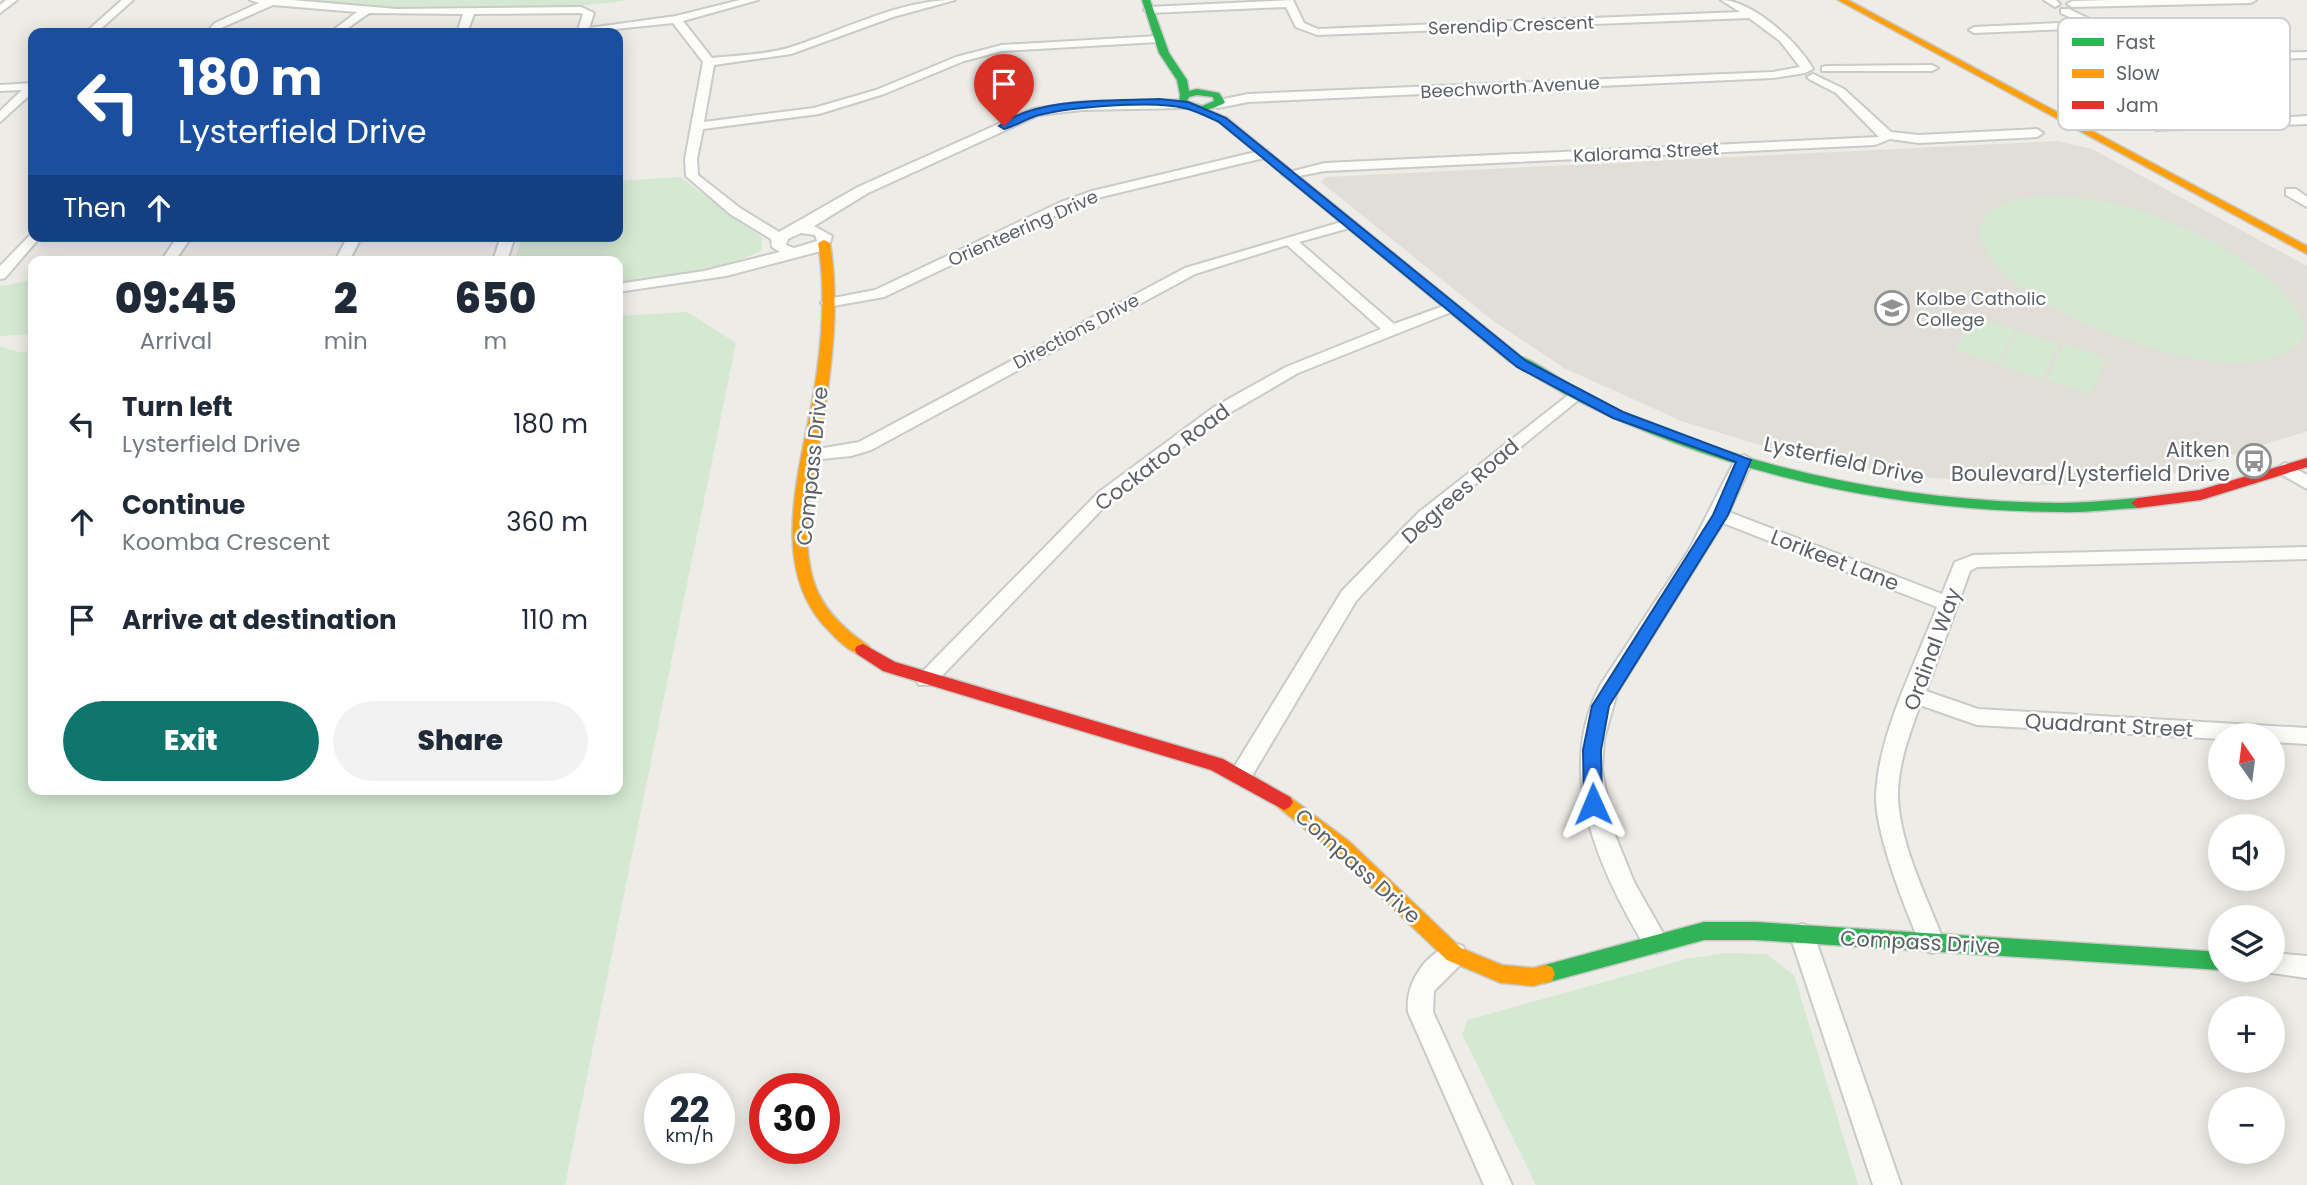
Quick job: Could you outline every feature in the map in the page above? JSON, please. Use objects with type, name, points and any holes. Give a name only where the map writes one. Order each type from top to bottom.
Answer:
[{"type":"street","points":[[0,10],[12,0]]},
{"type":"street","points":[[96,28],[128,0]]},
{"type":"street","points":[[254,0],[365,11],[469,13],[581,10],[589,13],[584,28]]},
{"type":"street","points":[[616,28],[676,19],[753,0]]},
{"type":"street","points":[[709,62],[788,52],[889,15],[950,0]]},
{"type":"street","points":[[1726,0],[1751,15],[1798,54],[1829,73],[1840,92]]},
{"type":"street","points":[[1842,0],[2058,117]]},
{"type":"street","points":[[2066,6],[2251,0]]},
{"type":"street","points":[[1147,5],[1290,2]]},
{"type":"street","name":"Serendip Crescent","points":[[1290,2],[1300,26],[1317,32],[1751,15]]},
{"type":"street","points":[[216,28],[269,3]]},
{"type":"street","name":"Lysterfield Drive","points":[[1147,5],[1158,39],[1186,97],[1216,104],[1264,154],[1449,308],[1521,364],[1576,394],[1669,435],[1744,460],[1824,481],[1914,497],[1991,505],[2071,508],[2186,498],[2234,487],[2307,462]]},
{"type":"street","points":[[2066,6],[2084,18]]},
{"type":"street","points":[[341,28],[365,11]]},
{"type":"street","points":[[464,28],[469,13]]},
{"type":"street","points":[[676,19],[709,62],[691,159],[692,176],[778,241],[785,251],[796,253],[829,271]]},
{"type":"street","points":[[1987,38],[1971,29],[2058,26]]},
{"type":"street","points":[[698,126],[816,111],[880,92],[960,59],[1002,48],[1158,39]]},
{"type":"street","points":[[1798,54],[1809,73],[1840,92],[1887,135]]},
{"type":"street","name":"Beechworth Avenue","points":[[1216,104],[1248,99],[1932,68]]},
{"type":"street","points":[[0,88],[28,86]]},
{"type":"street","points":[[0,118],[28,91]]},
{"type":"street","points":[[743,267],[778,241],[863,190],[1036,113],[1082,106],[1159,102],[1186,97],[1216,104]]},
{"type":"street","points":[[13,105],[28,104]]},
{"type":"street","points":[[2083,130],[2307,251]]},
{"type":"street","name":"Kalorama Street","points":[[1291,176],[1338,167],[1875,141],[1883,140],[1887,135],[1919,139],[2037,132]]},
{"type":"street","name":"Orienteering Drive","points":[[828,303],[879,293],[1066,205],[1097,194],[1264,154]]},
{"type":"street","points":[[2291,192],[2306,202]]},
{"type":"street","points":[[623,287],[743,267],[796,253],[823,237],[833,207]]},
{"type":"street","points":[[754,223],[823,237]]},
{"type":"street","name":"Directions Drive","points":[[812,455],[851,451],[865,446],[1161,285],[1233,256],[1348,224]]},
{"type":"street","name":"Compass Drive","points":[[823,237],[830,263],[828,303],[800,540],[805,579],[814,601],[833,627],[856,647],[889,667],[1217,764],[1241,775],[1311,820],[1454,954],[1479,970],[1504,977],[1533,977],[1704,931],[1932,942],[2208,960]]},
{"type":"street","points":[[1289,240],[1391,330]]},
{"type":"street","points":[[0,275],[29,242]]},
{"type":"street","name":"Cockatoo Road","points":[[926,680],[1116,488],[1220,411],[1292,370],[1449,308]]},
{"type":"street","name":"Degrees Road","points":[[1241,775],[1349,596],[1425,516],[1576,394]]},
{"type":"street","points":[[1656,942],[1612,865],[1593,804],[1592,750],[1601,706],[1720,515],[1744,460]]},
{"type":"street","points":[[2285,469],[2307,483]]},
{"type":"street","name":"Lorikeet Lane","points":[[1720,515],[1950,605]]},
{"type":"street","name":"Ordinal Way","points":[[1932,942],[1892,832],[1887,797],[1894,747],[1950,605],[1962,567],[1973,561],[2307,553]]},
{"type":"street","name":"Quadrant Street","points":[[1915,695],[1977,717],[2307,736]]},
{"type":"street","points":[[1802,935],[1887,1185]]},
{"type":"street","points":[[1454,954],[1431,974],[1421,988],[1418,1004],[1424,1025],[1498,1185]]},
{"type":"street","points":[[2285,965],[2307,967]]},
{"type":"shaded area","name":"Kolbe Catholic College","points":[[2057,141],[2092,149],[2307,266],[2307,431],[2169,475],[2087,484],[2036,485],[1934,478],[1836,464],[1780,451],[1684,422],[1564,368],[1492,320],[1321,182],[1326,177]]},
{"type":"green space","points":[[290,0],[629,0],[545,8],[460,10]]},
{"type":"green space","points":[[680,177],[762,237],[762,250],[732,264],[623,283],[623,256],[516,256],[520,242],[623,242],[623,181]]},
{"type":"green space","points":[[2041,197],[2075,198],[2120,205],[2151,214],[2205,238],[2262,273],[2284,294],[2299,315],[2304,337],[2281,355],[2248,362],[2208,360],[2123,338],[2050,306],[2026,291],[1993,260],[1983,245],[1980,231],[1984,219],[1994,208],[2013,201]]},
{"type":"green space","points":[[28,281],[28,334],[0,336],[0,286]]},
{"type":"green space","points":[[687,312],[736,343],[565,1185],[0,1185],[0,346],[17,352],[28,351],[28,795],[623,795],[623,316]]},
{"type":"green space","points":[[1975,317],[2015,330],[1997,364],[1956,350]]},
{"type":"green space","points":[[2017,331],[2059,344],[2042,379],[2000,365]]},
{"type":"green space","points":[[2063,344],[2106,358],[2091,394],[2047,380]]},
{"type":"green space","points":[[1726,953],[1766,954],[1794,975],[1858,1185],[1536,1185],[1462,1034],[1468,1020],[1686,959]]},
{"type":"traffic: fast","points":[[1146,0],[1164,53],[1182,80],[1185,95]]},
{"type":"traffic: fast","points":[[1197,92],[1216,95],[1220,102],[1202,109],[1182,102],[1185,95],[1197,92]]},
{"type":"traffic: fast","points":[[1514,358],[1581,397],[1654,431],[1733,458],[1814,480],[1898,496],[1980,505],[2061,508],[2138,503]]},
{"type":"traffic: fast","points":[[1545,974],[1704,931],[1755,931],[2208,960]]},
{"type":"traffic: slow","points":[[1842,0],[2058,117]]},
{"type":"traffic: slow","points":[[2083,130],[2307,251]]},
{"type":"traffic: slow","points":[[824,243],[829,289],[827,343],[804,496],[800,548],[806,582],[815,603],[836,629],[863,650]]},
{"type":"traffic: slow","points":[[1284,802],[1343,848],[1454,954],[1501,974],[1533,977],[1545,974]]},
{"type":"traffic: jam","points":[[1197,108],[1223,120],[1514,358]]},
{"type":"traffic: jam","points":[[2138,503],[2201,495],[2307,462]]},
{"type":"traffic: jam","points":[[863,650],[889,667],[1217,764],[1284,802]]},
{"type":"place","name":"Kolbe Catholic College","points":[[1892,308]]},
{"type":"place","name":"Aitken Boulevard/Lysterfield Drive","points":[[2254,461]]},
{"type":"route","points":[[1004,126],[1036,113],[1082,106],[1159,102],[1184,104],[1207,112],[1223,120],[1521,364],[1618,415],[1701,447],[1744,460],[1720,515],[1601,706],[1592,750],[1593,804]]}]
